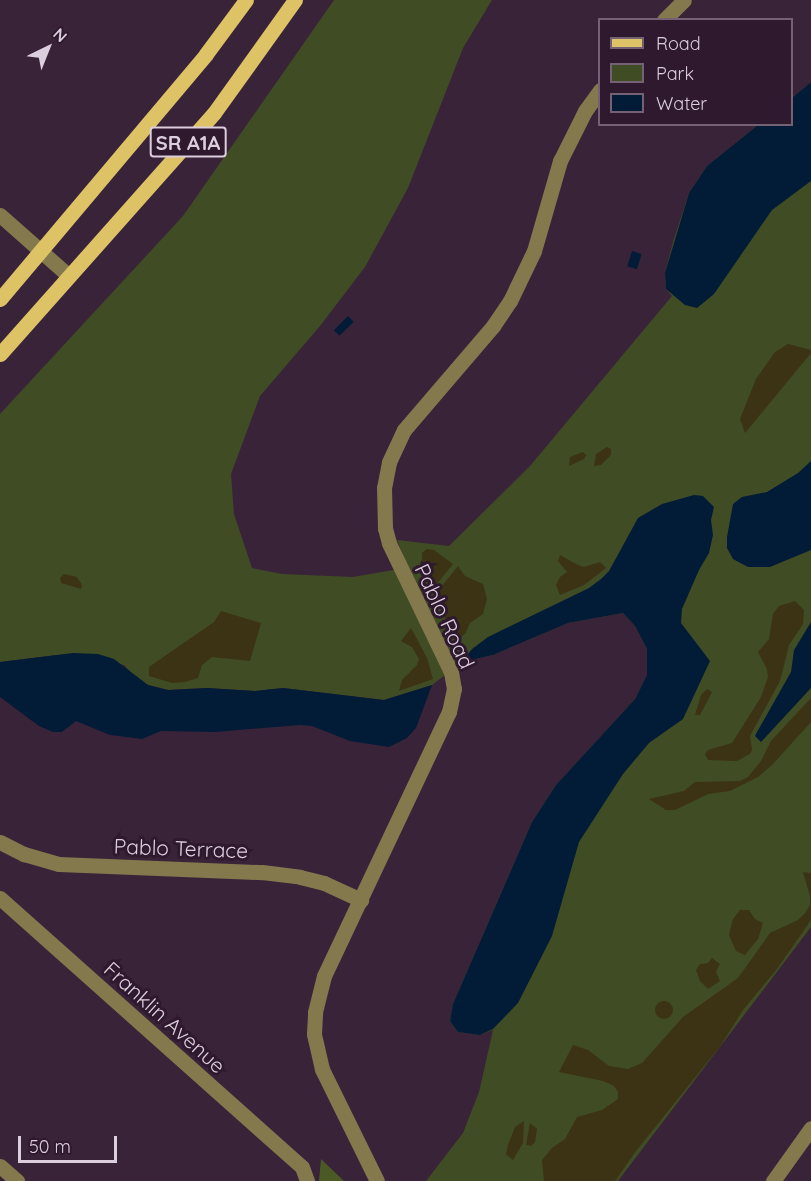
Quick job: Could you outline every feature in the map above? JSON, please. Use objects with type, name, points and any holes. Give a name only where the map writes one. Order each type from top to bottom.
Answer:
[{"type":"main road","name":"SR A1A","points":[[0,299],[206,54],[246,0]]},
{"type":"main road","name":"SR A1A","points":[[0,354],[214,113],[295,0]]},
{"type":"street","points":[[666,18],[684,0]]},
{"type":"street","name":"Pablo Road","points":[[377,1181],[322,1070],[314,1034],[318,994],[449,712],[454,689],[452,672],[389,543],[383,504],[389,462],[414,415],[493,326],[510,301],[534,251],[560,161],[585,111],[598,93]]},
{"type":"street","points":[[0,215],[69,276]]},
{"type":"street","name":"Pablo Terrace","points":[[0,842],[24,854],[59,864],[262,872],[300,877],[361,900]]},
{"type":"street","name":"Franklin Avenue","points":[[0,898],[304,1174]]},
{"type":"street","points":[[773,1181],[811,1128]]},
{"type":"street","points":[[0,1166],[17,1181]]},
{"type":"green space","points":[[334,0],[492,0],[463,48],[408,188],[365,267],[320,326],[260,396],[231,474],[234,514],[252,568],[282,574],[353,577],[399,569],[406,563],[397,540],[449,546],[530,466],[672,296],[666,289],[665,273],[673,242],[689,193],[707,166],[757,126],[793,126],[793,97],[811,82],[811,927],[618,1181],[426,1181],[463,1133],[479,1092],[493,1030],[480,1035],[458,1032],[450,1021],[453,1004],[532,822],[556,785],[635,699],[647,675],[647,649],[635,626],[623,613],[568,623],[493,655],[462,662],[432,685],[384,700],[283,688],[255,691],[207,688],[168,690],[148,685],[135,677],[124,665],[57,655],[0,662],[0,414],[183,216]]},
{"type":"green space","points":[[321,1159],[344,1181],[319,1181]]},
{"type":"sand","points":[[788,344],[811,350],[811,353],[745,433],[740,419],[756,379],[775,352]]},
{"type":"sand","points":[[607,447],[611,449],[611,455],[601,465],[594,466],[596,454]]},
{"type":"sand","points":[[583,452],[586,455],[584,459],[569,466],[570,457]]},
{"type":"sand","points":[[427,549],[434,550],[453,564],[435,586],[423,571],[422,553]]},
{"type":"sand","points":[[560,555],[584,567],[600,562],[606,568],[584,585],[560,595],[556,585],[560,577],[567,572],[558,561]]},
{"type":"sand","points":[[458,566],[465,576],[483,584],[487,599],[483,614],[470,623],[465,634],[459,639],[446,632],[444,607],[438,591]]},
{"type":"sand","points":[[64,574],[77,577],[82,585],[81,589],[61,583],[60,578]]},
{"type":"sand","points":[[795,601],[804,610],[803,624],[789,645],[780,681],[750,736],[752,750],[750,754],[737,761],[708,760],[705,754],[708,750],[732,743],[761,697],[768,677],[767,669],[758,652],[769,639],[773,614],[779,606]]},
{"type":"sand","points":[[221,611],[261,623],[250,661],[212,657],[202,665],[198,678],[185,682],[172,683],[149,676],[149,667],[214,622]]},
{"type":"sand","points":[[411,628],[427,658],[433,679],[399,691],[402,680],[417,665],[419,659],[412,647],[401,641]]},
{"type":"sand","points":[[707,689],[712,692],[700,715],[695,715],[701,695]]},
{"type":"sand","points":[[811,698],[811,722],[758,777],[730,791],[708,794],[675,810],[666,810],[649,799],[684,791],[695,782],[740,781],[748,777],[761,761],[771,741]]},
{"type":"sand","points":[[803,872],[811,873],[811,920],[777,969],[743,1010],[721,1045],[636,1151],[615,1181],[544,1181],[542,1160],[552,1148],[565,1139],[577,1117],[602,1110],[618,1099],[618,1092],[614,1086],[603,1081],[559,1072],[573,1045],[588,1050],[609,1066],[628,1069],[642,1063],[683,1017],[738,978],[770,933],[798,920],[805,913],[810,905],[810,896]]},
{"type":"sand","points":[[740,910],[749,910],[755,919],[763,923],[758,939],[745,955],[736,951],[729,935],[733,919]]},
{"type":"sand","points":[[712,958],[720,964],[716,972],[720,981],[708,989],[700,981],[696,970],[700,964],[708,963]]},
{"type":"sand","points":[[660,1001],[668,1001],[673,1006],[671,1017],[660,1019],[655,1014],[655,1006]]},
{"type":"sand","points":[[524,1121],[523,1143],[513,1160],[506,1154],[508,1145],[515,1127]]},
{"type":"sand","points":[[530,1123],[537,1129],[535,1142],[531,1146],[526,1145]]},
{"type":"water","points":[[811,82],[811,181],[772,210],[714,294],[697,308],[685,305],[666,289],[665,273],[689,193],[707,166],[757,126],[793,126],[793,97]]},
{"type":"water","points":[[632,251],[642,254],[637,269],[627,266]]},
{"type":"water","points":[[348,316],[354,322],[340,336],[334,330]]},
{"type":"water","points":[[811,461],[811,550],[770,567],[748,567],[733,559],[727,548],[727,537],[733,504],[742,497],[767,492],[798,473]]},
{"type":"water","points":[[694,495],[703,496],[714,507],[711,520],[713,535],[709,553],[682,609],[681,623],[710,661],[683,719],[649,743],[623,774],[579,842],[552,936],[518,1003],[493,1029],[480,1035],[458,1032],[450,1021],[453,1004],[532,822],[556,785],[635,699],[647,675],[647,649],[635,626],[623,613],[568,623],[493,655],[462,662],[472,649],[488,637],[589,588],[609,571],[638,518],[662,504]]},
{"type":"water","points":[[811,622],[811,688],[761,742],[755,736],[791,672],[794,650]]},
{"type":"water","points":[[73,653],[98,654],[114,659],[148,685],[168,690],[207,688],[255,691],[283,688],[384,700],[432,685],[416,728],[407,738],[389,747],[350,741],[312,726],[300,725],[215,732],[161,731],[142,739],[110,735],[76,721],[62,732],[53,732],[39,726],[0,697],[0,662]]}]
